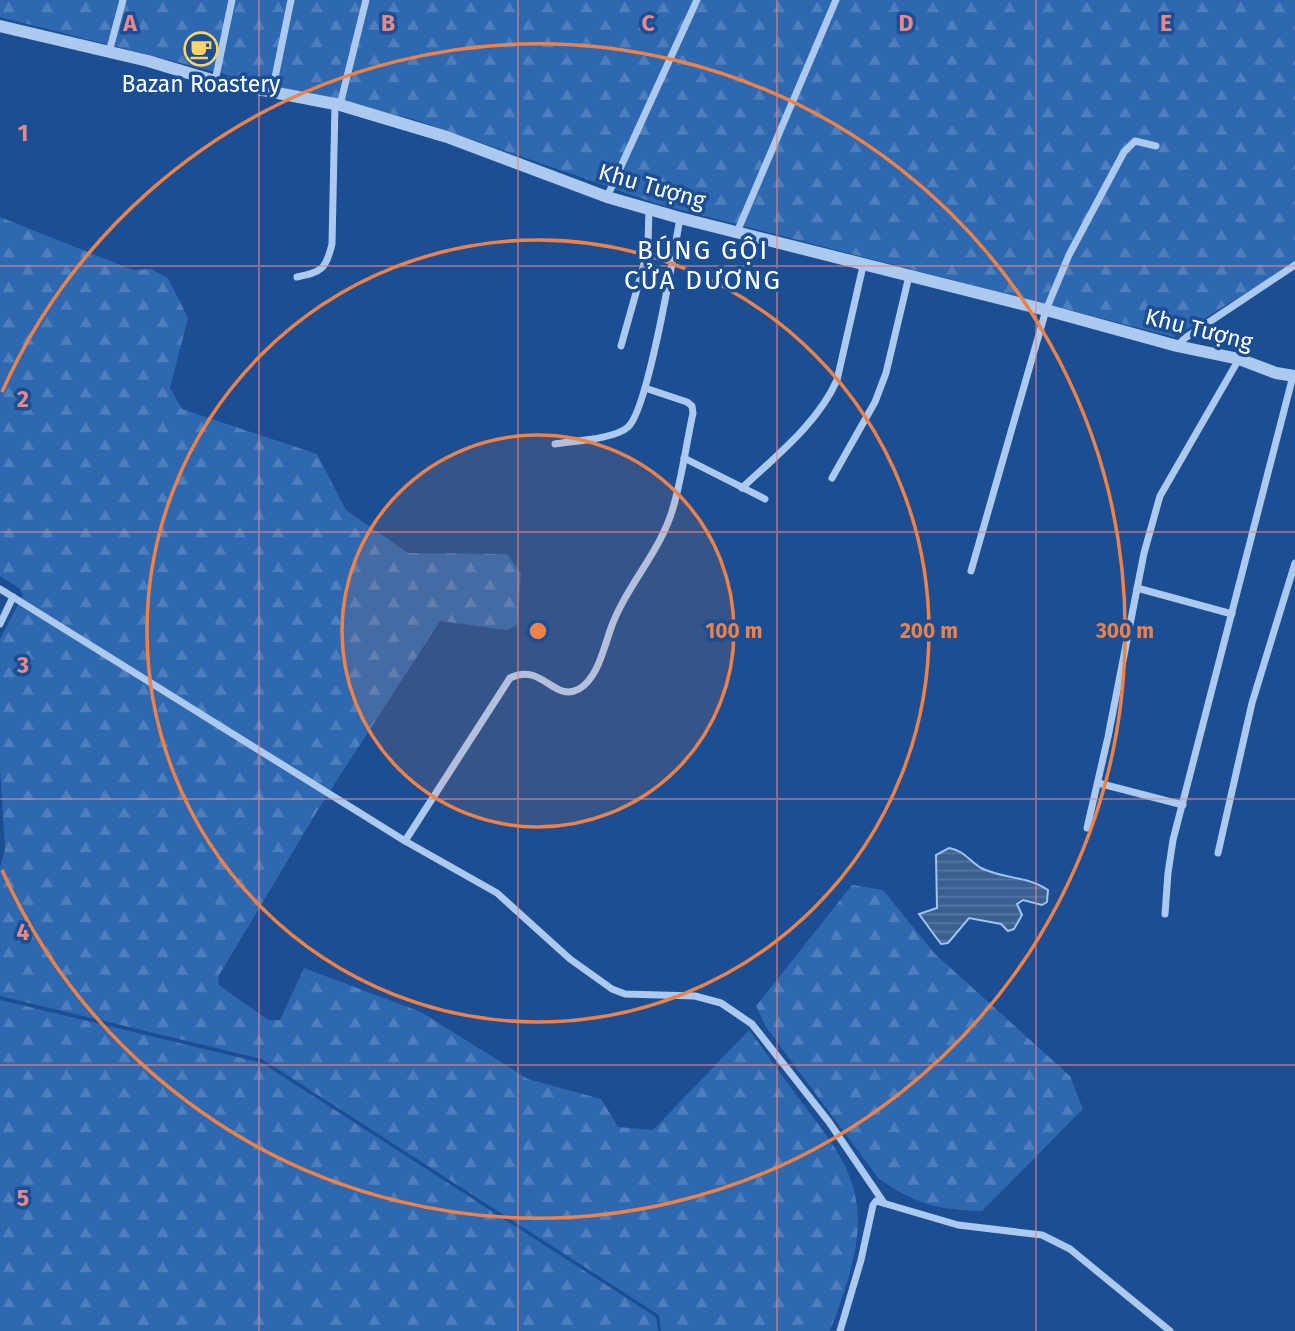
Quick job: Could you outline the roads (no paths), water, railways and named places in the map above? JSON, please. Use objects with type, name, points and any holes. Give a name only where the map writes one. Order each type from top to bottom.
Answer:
[{"type":"street","points":[[109,52],[123,0]]},
{"type":"street","points":[[215,81],[232,0]]},
{"type":"street","points":[[272,93],[290,0]]},
{"type":"street","points":[[297,277],[316,273],[325,267],[332,244],[337,105],[366,0]]},
{"type":"street","points":[[607,197],[697,0]]},
{"type":"street","points":[[737,232],[836,0]]},
{"type":"street","name":"Khu Tượng","points":[[0,26],[215,81],[337,105],[447,137],[607,197],[680,218],[1046,310],[1177,346],[1239,359],[1276,373],[1294,376]]},
{"type":"street","points":[[971,571],[1046,310],[1069,255],[1124,152],[1135,141],[1156,146]]},
{"type":"street","points":[[621,346],[643,268],[648,243],[649,209]]},
{"type":"street","points":[[555,444],[618,433],[634,419],[645,388],[663,315],[680,218]]},
{"type":"street","points":[[742,488],[791,440],[830,395],[837,380],[863,265]]},
{"type":"street","points":[[1177,346],[1295,265]]},
{"type":"street","points":[[832,478],[883,383],[909,276]]},
{"type":"street","points":[[1087,828],[1144,553],[1160,496],[1239,359]]},
{"type":"street","points":[[1165,914],[1173,839],[1294,376]]},
{"type":"street","points":[[405,841],[510,678],[531,674],[564,692],[576,690],[587,682],[612,624],[673,510],[693,413],[692,406],[687,402],[645,388]]},
{"type":"street","points":[[684,458],[765,499]]},
{"type":"street","points":[[1218,853],[1252,703],[1295,563]]},
{"type":"street","points":[[1137,588],[1232,614]]},
{"type":"street","points":[[0,589],[405,841],[497,893],[562,953],[612,989],[625,994],[695,996],[721,1003],[752,1024],[829,1122],[884,1203]]},
{"type":"street","points":[[0,624],[13,597]]},
{"type":"street","points":[[1098,783],[1183,805]]},
{"type":"street","points":[[840,1331],[876,1201],[958,1225],[1042,1235],[1070,1249],[1170,1331]]},
{"type":"place","name":"Bazan Roastery","points":[[201,49]]},
{"type":"district","name":"BÚNG GỘI CỬA DƯƠNG","points":[[703,265]]}]
